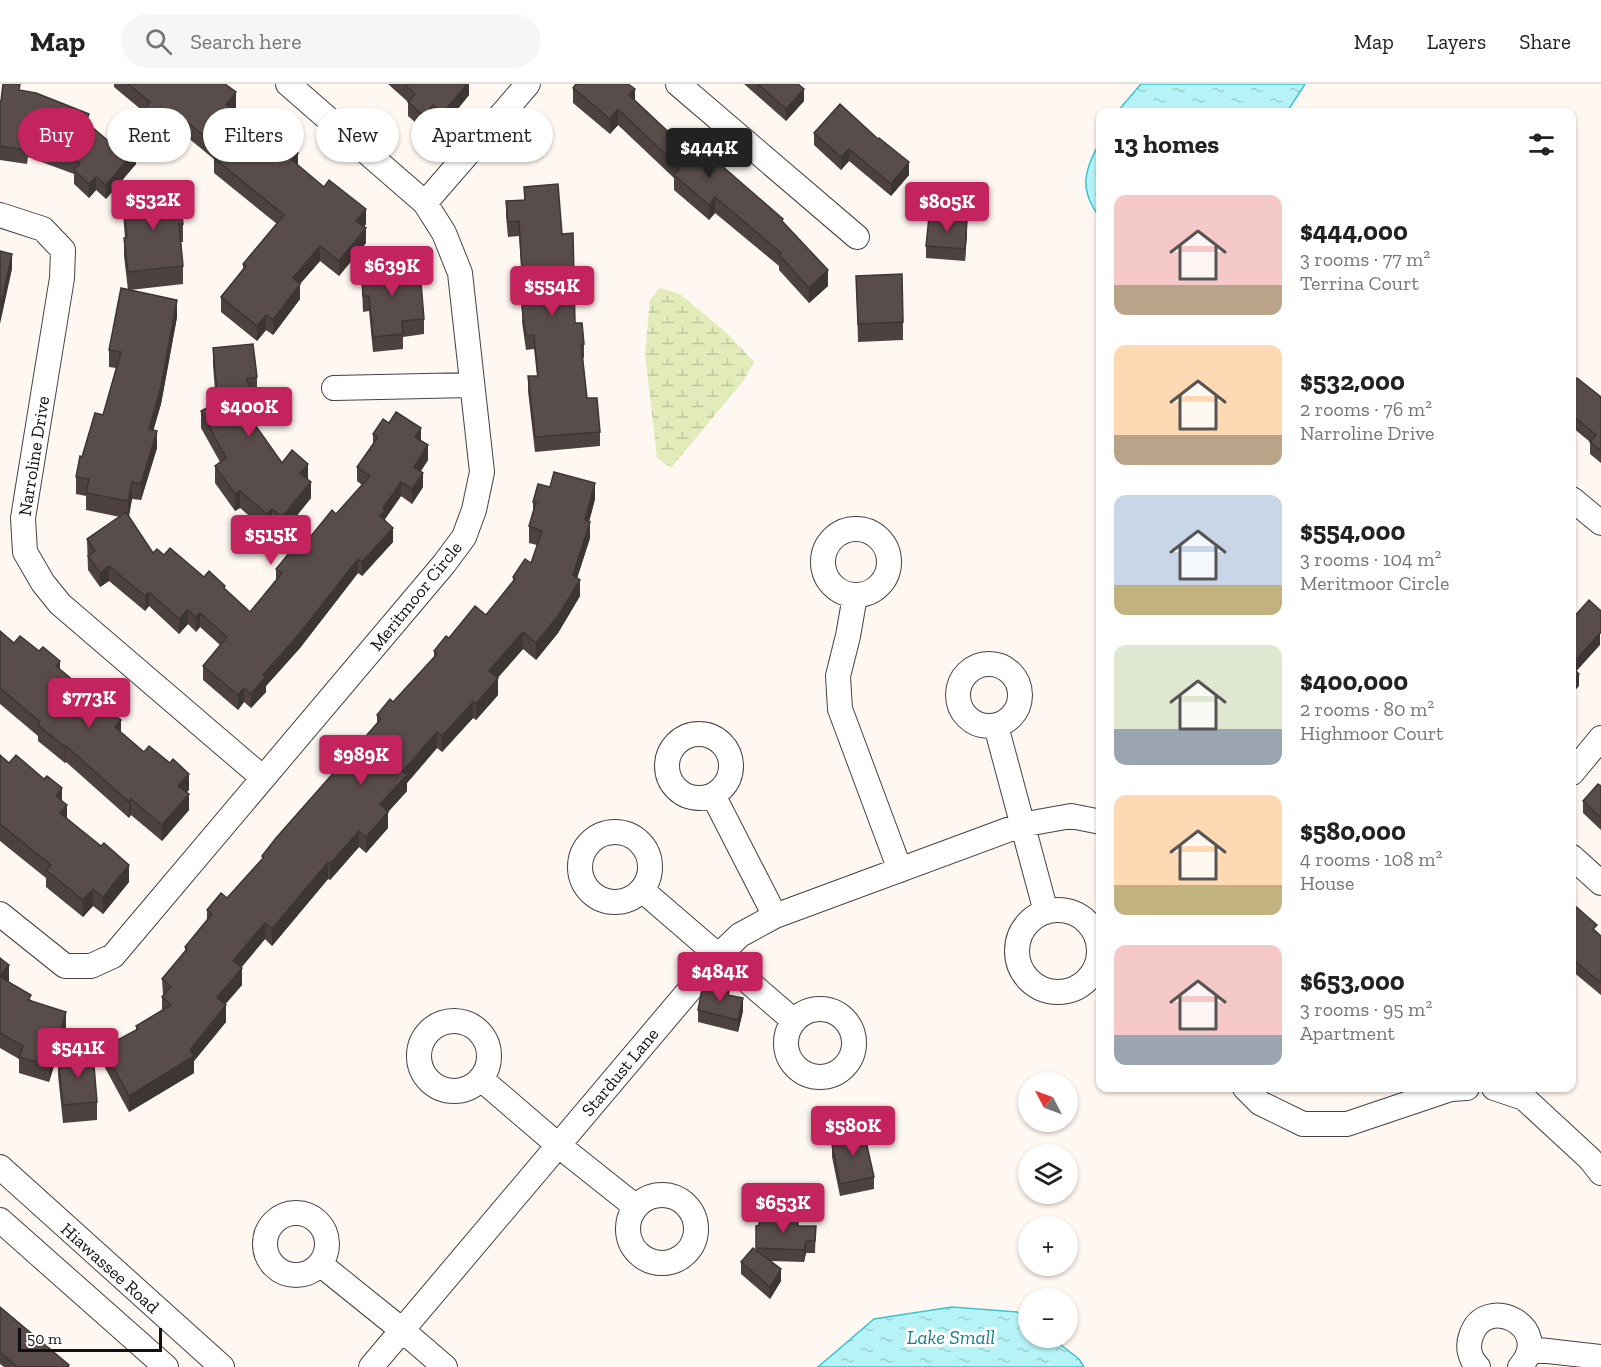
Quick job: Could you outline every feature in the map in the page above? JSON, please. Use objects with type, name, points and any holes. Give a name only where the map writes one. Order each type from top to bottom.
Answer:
[{"type":"street","name":"Meritmoor Circle","points":[[0,914],[65,966],[91,966],[113,956],[444,564],[464,537],[474,510],[482,472],[460,273],[444,233],[424,203],[288,84]]},
{"type":"street","points":[[424,203],[528,84]]},
{"type":"street","points":[[678,84],[856,237]]},
{"type":"street","name":"Narroline Drive","points":[[0,215],[43,229],[63,250],[62,278],[23,518],[25,552],[43,583],[60,604],[263,778]]},
{"type":"street","points":[[334,388],[471,386]]},
{"type":"street","points":[[1576,502],[1601,523]]},
{"type":"street","points":[[855,596],[838,676],[840,709],[900,870]]},
{"type":"street","points":[[996,726],[1046,912]]},
{"type":"street","points":[[1576,768],[1601,738]]},
{"type":"street","points":[[714,795],[776,916]]},
{"type":"street","name":"Stardust Lane","points":[[371,1367],[719,955],[740,935],[776,916],[1021,825],[1071,816],[1096,821]]},
{"type":"street","points":[[1576,861],[1601,883]]},
{"type":"street","points":[[642,890],[794,1021]]},
{"type":"street","points":[[481,1079],[558,1145],[636,1207]]},
{"type":"street","points":[[1249,1092],[1260,1103],[1303,1124],[1347,1125],[1442,1092]]},
{"type":"street","points":[[1506,1092],[1524,1098],[1590,1159],[1601,1173]]},
{"type":"street","name":"Hiawassee Road","points":[[0,1167],[222,1367]]},
{"type":"street","name":"Hiawassee Road","points":[[0,1220],[166,1367]]},
{"type":"street","points":[[320,1264],[445,1367]]},
{"type":"street","points":[[1478,1367],[1470,1354],[1469,1342],[1472,1331],[1480,1322],[1491,1316],[1503,1315],[1514,1319],[1529,1337],[1525,1358],[1601,1357]]},
{"type":"green space","points":[[660,288],[680,294],[728,334],[754,362],[744,380],[671,468],[657,458],[645,353],[650,300]]},
{"type":"water","points":[[1141,84],[1305,84],[1290,108],[1120,108]]},
{"type":"water","points":[[1096,150],[1096,212],[1086,189],[1091,161]]},
{"type":"water","name":"Lake Small","points":[[952,1307],[1017,1312],[1018,1348],[1065,1348],[1079,1359],[1084,1367],[818,1367],[874,1319]]},
{"type":"building","points":[[3,84],[20,84],[19,90],[36,93],[74,108],[18,108],[18,149],[0,146]]},
{"type":"building","points":[[128,84],[225,84],[236,92],[226,105],[229,108],[203,108],[203,135],[191,125],[191,108],[146,108],[150,102]]},
{"type":"building","points":[[404,84],[467,84],[447,108],[437,108],[433,105],[431,108],[415,108],[408,102],[415,94]]},
{"type":"building","points":[[576,84],[628,84],[635,89],[629,95],[692,154],[699,146],[783,219],[782,221],[828,270],[809,288],[779,255],[781,253],[715,197],[709,205],[674,175],[680,168],[618,109],[610,119],[573,88]]},
{"type":"building","points":[[758,84],[798,84],[804,89],[786,109]]},
{"type":"building","points":[[840,104],[878,139],[909,162],[891,184],[849,149],[841,157],[814,133]]},
{"type":"building","points":[[95,130],[107,140],[107,162],[126,162],[106,185],[96,177],[89,184],[74,170],[80,163],[77,162],[95,162]]},
{"type":"building","points":[[219,162],[294,162],[324,187],[329,180],[366,209],[356,221],[366,228],[339,261],[320,246],[293,278],[300,284],[273,320],[266,315],[257,326],[221,297],[246,266],[243,264],[284,215]]},
{"type":"building","points":[[558,184],[562,234],[573,233],[575,323],[582,323],[584,344],[581,344],[587,398],[597,398],[600,432],[535,437],[528,376],[538,376],[534,335],[526,336],[522,308],[519,221],[508,222],[506,201],[525,200],[524,187]]},
{"type":"building","points":[[179,190],[183,224],[179,224],[183,266],[128,272],[123,196]]},
{"type":"building","points":[[929,217],[967,220],[965,249],[926,246]]},
{"type":"building","points":[[0,251],[12,254],[0,309]]},
{"type":"building","points":[[405,262],[406,271],[420,270],[424,319],[402,321],[403,334],[373,337],[369,296],[363,296],[361,265]]},
{"type":"building","points":[[902,274],[903,322],[858,324],[856,276]]},
{"type":"building","points":[[121,288],[177,300],[161,387],[149,429],[157,431],[141,484],[132,482],[128,501],[86,493],[89,479],[76,477],[80,456],[82,457],[95,413],[103,415],[121,352],[109,350]]},
{"type":"building","points":[[253,344],[257,377],[246,379],[260,403],[249,408],[256,420],[253,422],[282,463],[292,450],[308,464],[300,473],[311,482],[282,517],[272,509],[267,514],[240,491],[235,494],[215,466],[226,458],[201,411],[218,402],[213,348]]},
{"type":"building","points":[[1577,378],[1601,397],[1601,451],[1590,442],[1596,435],[1576,418]]},
{"type":"building","points":[[396,412],[421,428],[415,437],[428,445],[414,467],[423,473],[412,489],[401,482],[380,516],[393,528],[362,562],[358,559],[300,633],[263,675],[266,677],[251,694],[244,688],[238,695],[203,666],[227,637],[200,613],[196,617],[188,610],[179,619],[149,592],[145,596],[109,566],[100,573],[88,556],[95,551],[87,539],[126,512],[153,553],[157,549],[164,555],[170,548],[204,577],[209,571],[250,612],[282,573],[276,569],[298,542],[303,546],[332,510],[336,514],[370,476],[357,467],[378,437],[373,434],[383,419],[389,423]]},
{"type":"building","points":[[554,472],[595,483],[585,520],[590,522],[573,575],[580,580],[558,616],[536,643],[523,632],[489,671],[498,678],[476,704],[473,702],[442,736],[437,732],[403,771],[407,775],[380,804],[388,812],[366,837],[359,831],[330,864],[328,862],[272,929],[265,923],[233,961],[242,968],[217,998],[226,1005],[190,1050],[194,1056],[129,1096],[103,1048],[138,1029],[136,1026],[171,1005],[162,997],[171,986],[162,979],[212,914],[207,910],[221,893],[227,898],[264,857],[262,856],[276,838],[381,719],[377,715],[390,699],[393,702],[437,654],[434,651],[446,636],[449,638],[475,606],[486,615],[515,579],[513,577],[525,559],[531,563],[542,531],[529,526],[536,502],[533,502],[538,484],[550,487]]},
{"type":"building","points":[[1589,600],[1601,611],[1601,633],[1576,660],[1576,615]]},
{"type":"building","points":[[0,631],[14,643],[20,636],[39,651],[43,647],[60,661],[56,666],[121,720],[115,727],[144,752],[149,746],[170,763],[173,759],[189,774],[178,786],[189,794],[162,825],[131,799],[129,802],[66,746],[38,725],[40,722],[0,688]]},
{"type":"building","points":[[0,755],[9,763],[16,755],[44,779],[47,776],[62,788],[56,796],[67,805],[60,813],[101,846],[104,843],[129,865],[103,897],[93,889],[83,900],[46,870],[51,865],[0,824]]},
{"type":"building","points":[[1598,784],[1601,786],[1601,818],[1583,801]]},
{"type":"building","points":[[1576,907],[1597,925],[1593,929],[1601,936],[1601,983],[1576,962]]},
{"type":"building","points":[[0,958],[9,965],[0,975]]},
{"type":"building","points":[[0,977],[31,995],[28,1000],[66,1012],[49,1066],[19,1057],[23,1046],[0,1033]]},
{"type":"building","points":[[715,984],[730,988],[728,995],[743,998],[738,1020],[698,1010],[702,989],[713,991]]},
{"type":"building","points":[[93,1053],[97,1102],[63,1105],[58,1057]]},
{"type":"building","points":[[863,1128],[874,1177],[840,1184],[832,1145],[841,1142],[840,1134]]},
{"type":"building","points":[[760,1216],[798,1222],[798,1226],[816,1226],[815,1241],[806,1241],[804,1250],[756,1248],[756,1226],[759,1225]]},
{"type":"building","points":[[753,1248],[781,1269],[770,1287],[741,1262]]},
{"type":"building","points":[[0,1307],[69,1365],[68,1367],[17,1367],[0,1352]]}]
